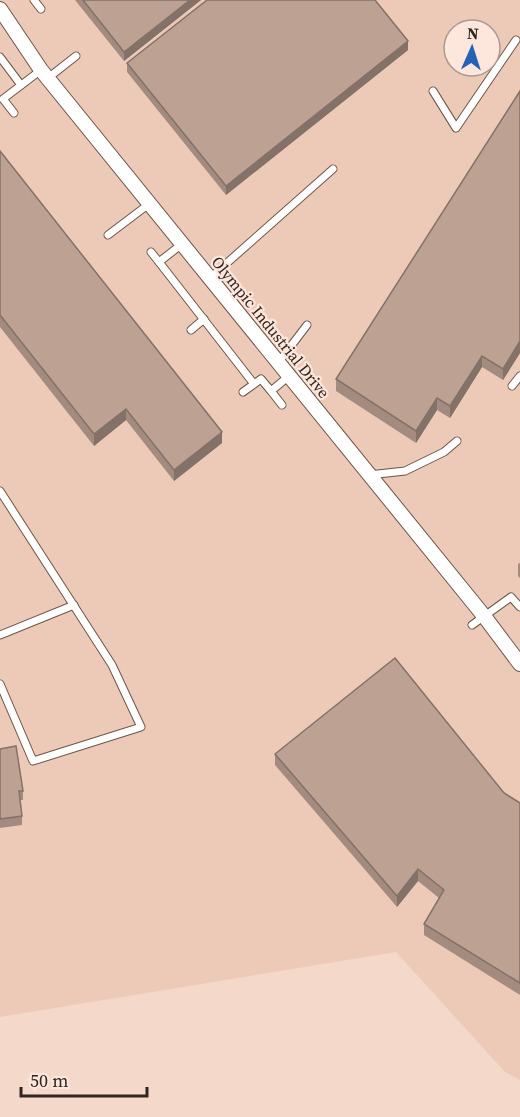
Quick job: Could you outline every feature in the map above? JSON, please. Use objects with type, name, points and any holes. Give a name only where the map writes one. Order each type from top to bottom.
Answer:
[{"type":"street","name":"Olympic Industrial Drive","points":[[0,9],[44,74],[484,616],[520,664]]},
{"type":"lane","points":[[34,0],[41,9]]},
{"type":"lane","points":[[433,91],[456,128],[516,40]]},
{"type":"lane","points":[[14,113],[3,99],[21,85],[76,56]]},
{"type":"lane","points":[[0,57],[21,85]]},
{"type":"lane","points":[[210,278],[333,169]]},
{"type":"lane","points":[[108,235],[149,204]]},
{"type":"lane","points":[[159,262],[182,244]]},
{"type":"lane","points":[[151,252],[254,384]]},
{"type":"lane","points":[[191,330],[204,320]]},
{"type":"lane","points":[[278,363],[307,325]]},
{"type":"lane","points":[[271,391],[289,376]]},
{"type":"lane","points":[[513,386],[520,376]]},
{"type":"lane","points":[[243,392],[261,379],[282,405]]},
{"type":"lane","points":[[369,475],[405,471],[444,452],[457,441]]},
{"type":"lane","points":[[0,491],[112,665],[141,727],[33,761],[0,684]]},
{"type":"lane","points":[[472,625],[511,597],[520,607]]},
{"type":"lane","points":[[0,635],[74,605]]},
{"type":"shaded area","points":[[0,0],[520,0],[520,1080],[505,1072],[396,952],[0,1017]]},
{"type":"building","points":[[83,0],[190,0],[124,52]]},
{"type":"building","points":[[207,0],[375,0],[408,41],[226,186],[127,63]]},
{"type":"building","points":[[520,91],[520,341],[503,369],[482,356],[450,406],[437,398],[416,431],[336,379]]},
{"type":"building","points":[[0,151],[222,432],[174,470],[126,409],[94,434],[0,315]]},
{"type":"building","points":[[395,658],[504,793],[520,803],[520,983],[424,924],[444,890],[418,869],[397,896],[275,754]]},
{"type":"building","points":[[16,746],[23,791],[19,791],[22,816],[0,819],[0,749]]}]
